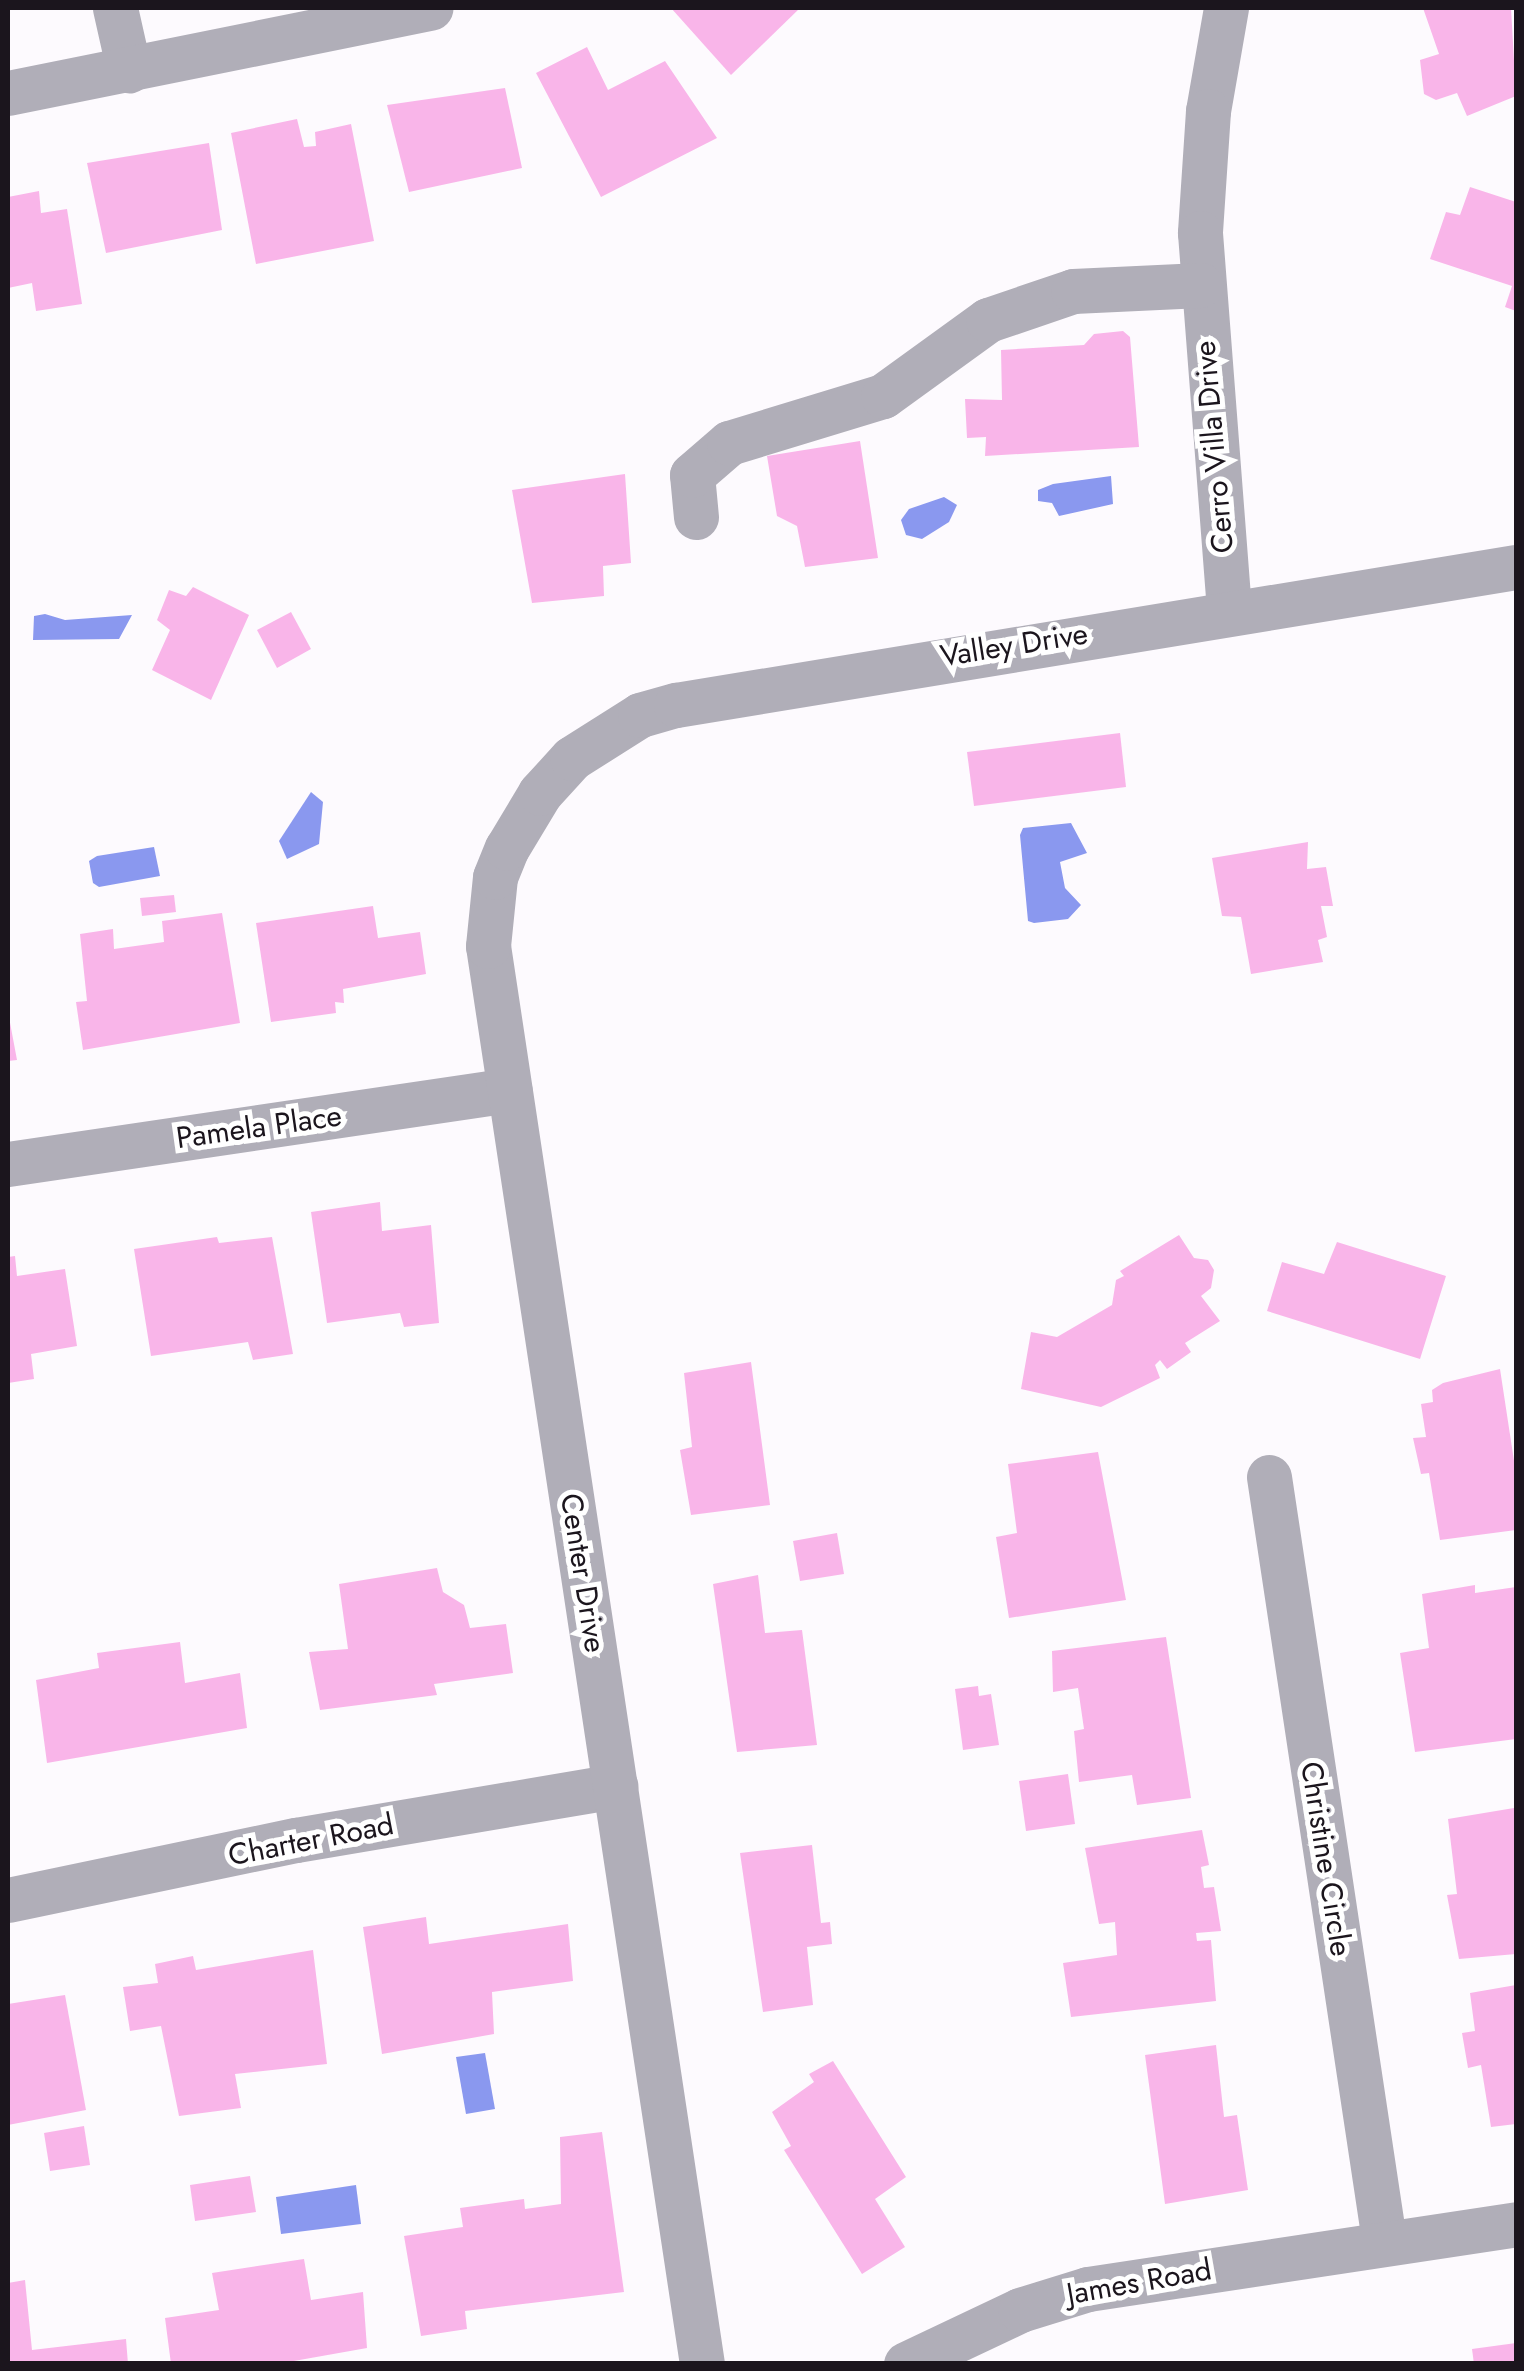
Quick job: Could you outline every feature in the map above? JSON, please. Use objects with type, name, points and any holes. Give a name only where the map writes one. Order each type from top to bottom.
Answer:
[{"type":"street","points":[[116,8],[129,70]]},
{"type":"street","points":[[8,93],[431,8]]},
{"type":"street","name":"Cerro Villa Drive","points":[[1226,8],[1208,110],[1200,285],[1229,610]]},
{"type":"street","points":[[696,517],[692,475],[729,443],[883,396],[988,320],[1072,291],[1200,285]]},
{"type":"street","name":"Valley Drive","points":[[540,792],[603,736],[676,705],[1229,610],[1516,567]]},
{"type":"street","name":"Center Drive","points":[[540,792],[507,848],[489,910],[488,946],[702,2364]]},
{"type":"street","name":"Pamela Place","points":[[8,1164],[510,1090]]},
{"type":"street","name":"Christine Circle","points":[[1268,1478],[1384,2240]]},
{"type":"street","name":"Charter Road","points":[[8,1900],[296,1840],[615,1786]]},
{"type":"street","name":"James Road","points":[[906,2364],[1052,2298],[1384,2240],[1516,2224]]},
{"type":"water","points":[[1111,476],[1113,504],[1059,516],[1052,503],[1038,501],[1038,490],[1053,484]]},
{"type":"water","points":[[944,497],[957,505],[949,522],[922,539],[906,535],[901,520],[909,509]]},
{"type":"water","points":[[45,614],[65,620],[132,615],[119,639],[33,640],[34,616]]},
{"type":"water","points":[[311,792],[323,802],[319,844],[287,859],[279,841]]},
{"type":"water","points":[[1071,823],[1087,853],[1060,862],[1065,888],[1081,905],[1068,919],[1028,921],[1020,835],[1023,828]]},
{"type":"water","points":[[154,847],[160,876],[99,887],[93,883],[89,861],[97,856]]},
{"type":"water","points":[[485,2053],[495,2109],[466,2114],[456,2057]]},
{"type":"water","points":[[356,2185],[361,2224],[281,2234],[276,2197]]},
{"type":"building","points":[[671,8],[800,8],[731,75]]},
{"type":"building","points":[[1423,8],[1511,8],[1516,96],[1467,116],[1457,93],[1436,100],[1424,94],[1420,60],[1439,54]]},
{"type":"building","points":[[587,47],[608,90],[665,61],[717,138],[601,197],[536,73]]},
{"type":"building","points":[[505,88],[522,168],[409,192],[387,105]]},
{"type":"building","points":[[297,119],[304,147],[316,146],[315,132],[351,124],[374,241],[256,264],[231,133]]},
{"type":"building","points":[[209,143],[222,230],[106,253],[87,163]]},
{"type":"building","points":[[1470,187],[1516,202],[1516,311],[1505,307],[1512,286],[1430,259],[1446,212],[1460,215]]},
{"type":"building","points":[[39,191],[41,213],[67,209],[82,304],[36,311],[32,283],[8,288],[8,197]]},
{"type":"building","points":[[1123,331],[1130,337],[1139,447],[985,456],[986,437],[967,438],[965,399],[1002,400],[1001,350],[1084,345],[1094,334]]},
{"type":"building","points":[[860,441],[878,558],[805,567],[797,526],[777,516],[767,456]]},
{"type":"building","points":[[625,474],[631,563],[603,566],[604,596],[532,603],[512,490]]},
{"type":"building","points":[[193,587],[249,615],[211,700],[152,670],[170,630],[157,620],[169,590],[186,596]]},
{"type":"building","points":[[291,612],[311,649],[277,668],[257,630]]},
{"type":"building","points":[[1120,733],[1126,787],[974,806],[967,752]]},
{"type":"building","points":[[1308,842],[1307,869],[1326,867],[1333,906],[1321,906],[1327,937],[1318,940],[1323,962],[1251,974],[1241,917],[1222,916],[1212,858]]},
{"type":"building","points":[[174,895],[176,912],[142,916],[140,898]]},
{"type":"building","points":[[373,906],[378,938],[420,932],[426,974],[343,989],[344,1003],[335,1002],[336,1013],[271,1022],[256,923]]},
{"type":"building","points":[[222,913],[240,1023],[83,1050],[76,1002],[87,1001],[80,934],[113,929],[114,949],[164,942],[162,921]]},
{"type":"building","points":[[8,1012],[17,1060],[8,1061]]},
{"type":"building","points":[[380,1202],[382,1231],[431,1225],[439,1323],[404,1327],[400,1313],[327,1323],[311,1212]]},
{"type":"building","points":[[1179,1235],[1194,1258],[1208,1260],[1214,1270],[1211,1288],[1201,1296],[1220,1321],[1185,1343],[1191,1352],[1167,1369],[1160,1360],[1155,1365],[1160,1378],[1101,1407],[1021,1389],[1031,1332],[1057,1337],[1112,1305],[1116,1280],[1124,1276],[1120,1271]]},
{"type":"building","points":[[217,1237],[219,1243],[272,1237],[293,1354],[253,1360],[248,1342],[151,1356],[134,1249]]},
{"type":"building","points":[[1337,1242],[1446,1276],[1420,1359],[1267,1311],[1282,1262],[1324,1274]]},
{"type":"building","points":[[15,1256],[17,1276],[65,1269],[77,1346],[31,1354],[34,1379],[8,1383],[8,1257]]},
{"type":"building","points":[[751,1362],[770,1505],[691,1515],[680,1450],[692,1447],[684,1373]]},
{"type":"building","points":[[1500,1369],[1516,1474],[1516,1530],[1440,1540],[1429,1473],[1421,1474],[1413,1438],[1426,1437],[1421,1404],[1433,1402],[1432,1390],[1443,1383]]},
{"type":"building","points":[[1098,1452],[1126,1600],[1009,1618],[996,1537],[1017,1533],[1008,1464]]},
{"type":"building","points":[[837,1533],[844,1574],[800,1581],[793,1541]]},
{"type":"building","points":[[437,1568],[443,1592],[464,1605],[470,1628],[506,1624],[513,1673],[434,1684],[437,1695],[320,1710],[309,1652],[348,1649],[339,1584]]},
{"type":"building","points":[[758,1575],[765,1633],[802,1630],[817,1745],[737,1752],[713,1584]]},
{"type":"building","points":[[1475,1585],[1475,1593],[1516,1587],[1516,1739],[1415,1752],[1400,1653],[1429,1648],[1422,1594]]},
{"type":"building","points":[[1166,1637],[1191,1798],[1137,1805],[1132,1775],[1079,1782],[1074,1731],[1084,1729],[1078,1688],[1053,1692],[1052,1651]]},
{"type":"building","points":[[180,1642],[185,1683],[240,1673],[247,1728],[47,1763],[36,1680],[99,1668],[97,1653]]},
{"type":"building","points":[[978,1686],[979,1696],[991,1694],[999,1745],[963,1750],[955,1689]]},
{"type":"building","points":[[1068,1774],[1075,1824],[1026,1831],[1019,1781]]},
{"type":"building","points":[[1514,1808],[1516,1954],[1459,1959],[1447,1895],[1457,1894],[1448,1819]]},
{"type":"building","points":[[1202,1830],[1209,1865],[1201,1867],[1204,1888],[1214,1887],[1221,1931],[1196,1933],[1197,1941],[1211,1940],[1216,2001],[1071,2017],[1063,1963],[1117,1955],[1115,1922],[1099,1924],[1085,1848]]},
{"type":"building","points":[[812,1845],[821,1923],[830,1922],[832,1944],[807,1947],[813,2005],[763,2012],[740,1853]]},
{"type":"building","points":[[426,1917],[429,1944],[568,1924],[573,1981],[492,1992],[494,2034],[382,2054],[363,1927]]},
{"type":"building","points":[[313,1950],[327,2064],[235,2074],[241,2108],[179,2116],[161,2026],[130,2031],[123,1987],[158,1983],[155,1964],[193,1956],[196,1970]]},
{"type":"building","points":[[1516,1985],[1516,2124],[1491,2127],[1481,2065],[1468,2068],[1462,2033],[1475,2031],[1470,1993]]},
{"type":"building","points":[[65,1995],[86,2110],[8,2125],[8,2004]]},
{"type":"building","points":[[1216,2045],[1224,2117],[1237,2115],[1248,2190],[1165,2204],[1145,2055]]},
{"type":"building","points":[[833,2061],[906,2177],[875,2199],[905,2247],[862,2274],[784,2150],[791,2146],[772,2112],[814,2082],[809,2074]]},
{"type":"building","points":[[84,2126],[90,2165],[50,2171],[44,2133]]},
{"type":"building","points":[[602,2132],[624,2292],[465,2311],[467,2329],[421,2336],[404,2236],[463,2227],[460,2208],[524,2199],[525,2209],[561,2204],[560,2137]]},
{"type":"building","points":[[250,2176],[256,2212],[195,2221],[190,2185]]},
{"type":"building","points":[[304,2259],[311,2300],[363,2292],[367,2348],[277,2364],[171,2364],[165,2318],[219,2310],[212,2273]]},
{"type":"building","points":[[25,2280],[32,2350],[126,2339],[128,2364],[8,2364],[8,2283]]},
{"type":"building","points":[[1516,2343],[1516,2364],[1474,2364],[1472,2349]]}]
